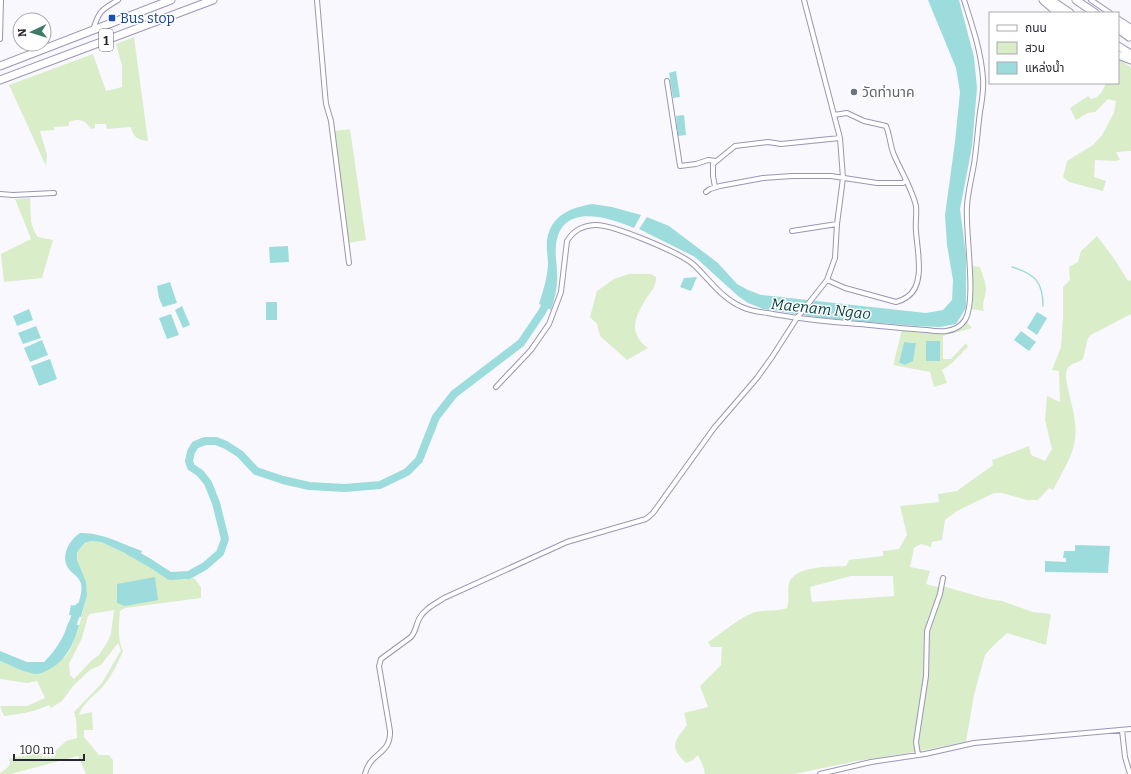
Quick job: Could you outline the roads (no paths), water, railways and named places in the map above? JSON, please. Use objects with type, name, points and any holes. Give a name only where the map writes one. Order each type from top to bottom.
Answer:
[{"type":"highway","name":"1","points":[[0,66],[171,0]]},
{"type":"highway","name":"1","points":[[0,80],[213,0]]},
{"type":"highway","points":[[1043,0],[1056,12]]},
{"type":"highway","points":[[1051,0],[1069,12]]},
{"type":"highway","points":[[1076,0],[1094,12]]},
{"type":"highway","points":[[1119,20],[1131,34]]},
{"type":"highway","points":[[1119,30],[1131,38]]},
{"type":"highway","points":[[1119,47],[1131,54]]},
{"type":"highway","points":[[1119,55],[1131,60]]},
{"type":"street","points":[[0,40],[2,0]]},
{"type":"street","points":[[93,31],[98,15],[107,6],[118,0]]},
{"type":"street","points":[[317,0],[326,104],[331,121],[348,263]]},
{"type":"street","points":[[364,774],[367,766],[389,744],[391,739],[379,663],[381,659],[415,633],[421,615],[427,609],[444,598],[567,542],[646,519],[653,513],[714,428],[757,378],[796,318],[827,280],[835,258],[842,178],[840,138],[804,0]]},
{"type":"street","points":[[496,387],[531,350],[549,324],[561,292],[567,241],[571,234],[581,228],[597,225],[656,244],[690,262],[715,287],[740,306],[748,309],[796,318],[944,331],[954,329],[964,322],[968,315],[970,298],[966,218],[983,88],[982,69],[974,28],[964,0]]},
{"type":"street","points":[[1037,0],[1055,12]]},
{"type":"street","points":[[1091,0],[1109,12]]},
{"type":"street","points":[[1119,20],[1131,27]]},
{"type":"street","points":[[1119,56],[1131,64]]},
{"type":"street","points":[[667,81],[680,166],[696,164],[708,160],[716,161]]},
{"type":"street","points":[[827,280],[845,288],[900,302],[914,289],[918,282],[919,272],[915,229],[916,208],[903,171],[894,154],[886,126],[864,121],[846,113],[834,115]]},
{"type":"street","points":[[715,187],[712,168],[713,164],[735,146],[768,142],[781,144],[840,138]]},
{"type":"street","points":[[706,192],[715,187],[763,178],[792,176],[831,176],[877,184],[903,183],[906,181]]},
{"type":"street","points":[[0,194],[13,195],[54,193]]},
{"type":"street","points":[[792,231],[837,224]]},
{"type":"street","points":[[918,754],[916,742],[926,676],[926,631],[940,594],[943,578]]},
{"type":"street","points":[[820,774],[871,762],[974,743],[1131,729]]},
{"type":"street","points":[[1122,730],[1125,757],[1130,774]]},
{"type":"water","points":[[928,0],[959,0],[974,57],[977,88],[972,147],[960,209],[966,255],[966,308],[956,324],[940,327],[916,326],[823,318],[763,309],[748,303],[738,296],[695,257],[639,229],[647,217],[669,226],[718,263],[737,284],[761,295],[926,313],[943,310],[952,300],[953,280],[947,245],[945,215],[960,92],[956,68]]},
{"type":"water","points":[[676,71],[680,97],[673,98],[669,73]]},
{"type":"water","points":[[684,115],[686,135],[678,136],[676,116]]},
{"type":"water","points":[[592,204],[612,207],[641,215],[634,228],[613,220],[590,216],[579,217],[569,221],[562,228],[556,243],[557,283],[551,310],[539,304],[545,285],[548,265],[547,240],[549,231],[557,219],[563,214],[576,208]]},
{"type":"water","points":[[288,246],[289,262],[270,263],[269,247]]},
{"type":"water","points":[[697,277],[691,291],[680,287],[684,278]]},
{"type":"water","points":[[170,282],[177,303],[163,307],[159,298],[157,286]]},
{"type":"water","points":[[266,302],[277,302],[277,320],[266,320]]},
{"type":"water","points":[[182,306],[190,325],[183,328],[175,310]]},
{"type":"water","points":[[29,309],[33,320],[17,326],[13,316]]},
{"type":"water","points":[[1037,312],[1047,318],[1037,335],[1027,328]]},
{"type":"water","points":[[171,314],[179,335],[167,339],[159,318]]},
{"type":"water","points":[[36,326],[41,338],[23,344],[18,333]]},
{"type":"water","points":[[1021,331],[1036,342],[1029,351],[1014,340]]},
{"type":"water","points":[[42,340],[48,355],[30,362],[24,348]]},
{"type":"water","points":[[926,341],[940,341],[940,361],[926,361]]},
{"type":"water","points":[[904,342],[916,343],[913,361],[905,365],[899,363]]},
{"type":"water","points":[[50,359],[57,379],[39,386],[31,366]]},
{"type":"water","points":[[80,533],[104,536],[142,551],[138,559],[101,542],[91,541],[85,543],[80,548],[77,553],[77,560],[86,582],[87,595],[81,617],[69,615],[71,605],[78,606],[81,593],[81,584],[79,579],[68,568],[65,558],[67,548],[73,539]]},
{"type":"water","points":[[1075,545],[1110,546],[1108,573],[1045,572],[1045,561],[1066,562],[1066,558],[1063,558],[1064,551],[1075,551]]},
{"type":"water","points":[[155,577],[158,600],[125,606],[117,603],[117,584]]},
{"type":"water","points":[[68,623],[79,625],[75,639],[60,662],[48,670],[36,674],[22,671],[0,661],[0,651],[27,662],[44,662],[59,644]]},
{"type":"waterway","points":[[1012,267],[1027,273],[1036,280],[1043,298],[1043,306]]},
{"type":"waterway","name":"Maenam Ngao","points":[[129,551],[170,576],[189,575],[205,566],[220,553],[225,539],[216,503],[208,483],[200,473],[191,467],[189,461],[191,452],[195,445],[205,441],[216,441],[226,445],[240,454],[256,471],[283,480],[309,486],[345,488],[380,485],[407,472],[419,460],[436,417],[454,394],[521,343],[542,312],[549,298]]},
{"type":"waterway","name":"Maenam Ngao","points":[[69,633],[79,607]]},
{"type":"place","name":"Bus stop","points":[[112,18]]},
{"type":"place","name":"วัดท่านาค","points":[[854,92]]}]
